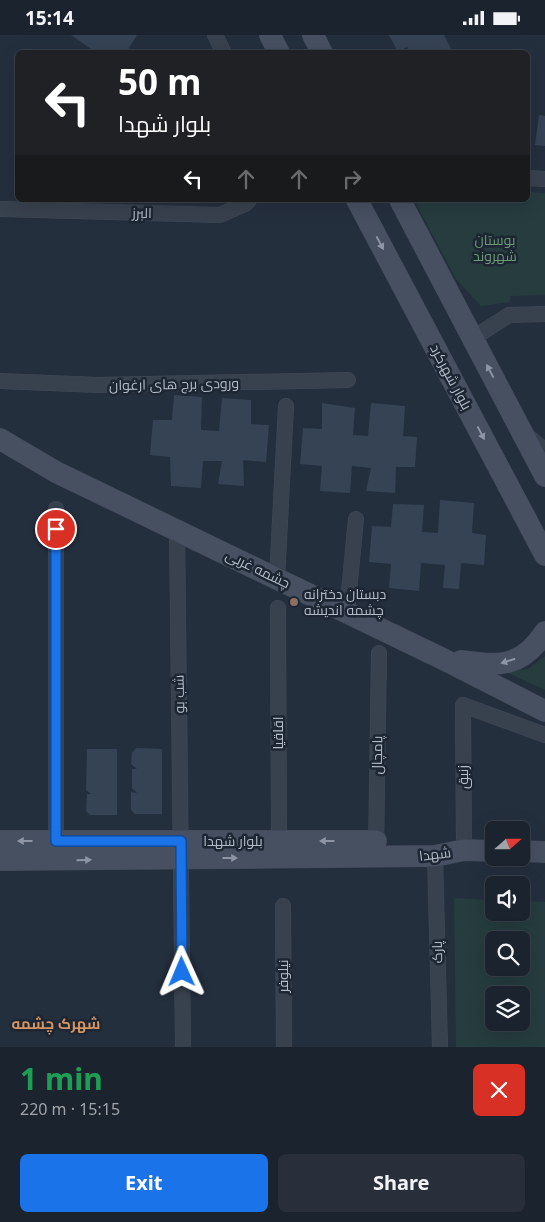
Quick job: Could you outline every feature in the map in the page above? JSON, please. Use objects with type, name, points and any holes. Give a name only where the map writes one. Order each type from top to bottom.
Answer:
[{"type":"street","points":[[215,35],[222,50]]},
{"type":"street","points":[[270,35],[278,50]]},
{"type":"street","points":[[313,35],[320,50]]},
{"type":"street","points":[[530,178],[545,179]]},
{"type":"street","name":"البرز","points":[[0,209],[220,215],[247,202]]},
{"type":"street","name":"بلوار شهرکرد","points":[[358,202],[545,555]]},
{"type":"street","points":[[401,202],[545,476]]},
{"type":"street","points":[[472,338],[509,315],[545,314]]},
{"type":"street","name":"ورودی برج های ارغوان","points":[[0,381],[99,385],[348,380]]},
{"type":"street","points":[[277,579],[286,406]]},
{"type":"street","name":"چشمه غربی","points":[[0,439],[56,472],[445,659],[545,711]]},
{"type":"street","points":[[56,509],[56,850]]},
{"type":"street","points":[[346,612],[356,519]]},
{"type":"street","name":"شب بو","points":[[177,530],[183,1047]]},
{"type":"street","name":"اقاقیا","points":[[278,608],[279,850]]},
{"type":"street","points":[[445,659],[492,665],[512,662],[536,645],[545,632]]},
{"type":"street","name":"پامچال","points":[[376,849],[379,653]]},
{"type":"street","name":"زنبق","points":[[464,850],[463,705],[545,735]]},
{"type":"street","name":"بلوار شهدا","points":[[0,841],[56,850],[376,849]]},
{"type":"street","name":"شهدا","points":[[376,849],[435,856],[464,850],[485,851]]},
{"type":"street","name":"بلوار شهدا","points":[[0,860],[56,850]]},
{"type":"street","points":[[530,851],[545,852]]},
{"type":"street","name":"پارک","points":[[435,856],[440,1047]]},
{"type":"street","name":"نیلوفر","points":[[283,906],[284,1047]]},
{"type":"lane","points":[[513,416],[545,446]]},
{"type":"green space","name":"بوستان شهروند","points":[[530,192],[545,193],[545,295],[510,296],[510,302],[481,306],[456,279],[415,202],[530,202]]},
{"type":"green space","points":[[545,656],[545,690],[506,672],[528,669]]},
{"type":"green space","points":[[454,898],[485,900],[485,921],[530,921],[530,901],[545,902],[545,1047],[456,1047]]},
{"type":"building","points":[[71,35],[137,35],[128,50],[93,50]]},
{"type":"building","points":[[389,35],[444,35],[452,50],[408,50],[407,47],[397,50]]},
{"type":"building","points":[[539,115],[545,116],[545,146],[535,145]]},
{"type":"building","points":[[174,395],[202,397],[201,430],[219,431],[222,398],[251,400],[251,424],[269,425],[266,462],[243,460],[244,486],[218,484],[222,461],[203,461],[201,488],[171,486],[170,457],[150,455],[153,420],[172,420]]},
{"type":"building","points":[[322,403],[355,408],[353,435],[368,436],[371,403],[405,406],[403,436],[417,437],[415,467],[396,467],[395,493],[366,491],[371,468],[352,466],[350,493],[320,491],[322,466],[300,464],[303,428],[322,429]]},
{"type":"building","points":[[440,500],[474,503],[472,533],[486,535],[484,565],[461,563],[459,589],[443,588],[445,565],[421,563],[419,591],[389,588],[391,564],[369,562],[372,526],[391,527],[393,504],[424,505],[422,532],[438,533]]},
{"type":"building","points":[[136,748],[162,749],[162,814],[135,814],[131,810],[131,792],[137,793],[132,788],[132,769],[137,769],[131,764],[132,753]]},
{"type":"building","points":[[87,749],[117,749],[117,815],[90,815],[86,811],[87,794],[91,794],[86,790]]},
{"type":"place","name":"دبستان دخترانه چشمه اندیشه","points":[[294,602]]},
{"type":"district","name":"شهرک چشمه","points":[[56,1024]]},
{"type":"route","points":[[56,529],[56,841],[181,841],[182,972]]}]
